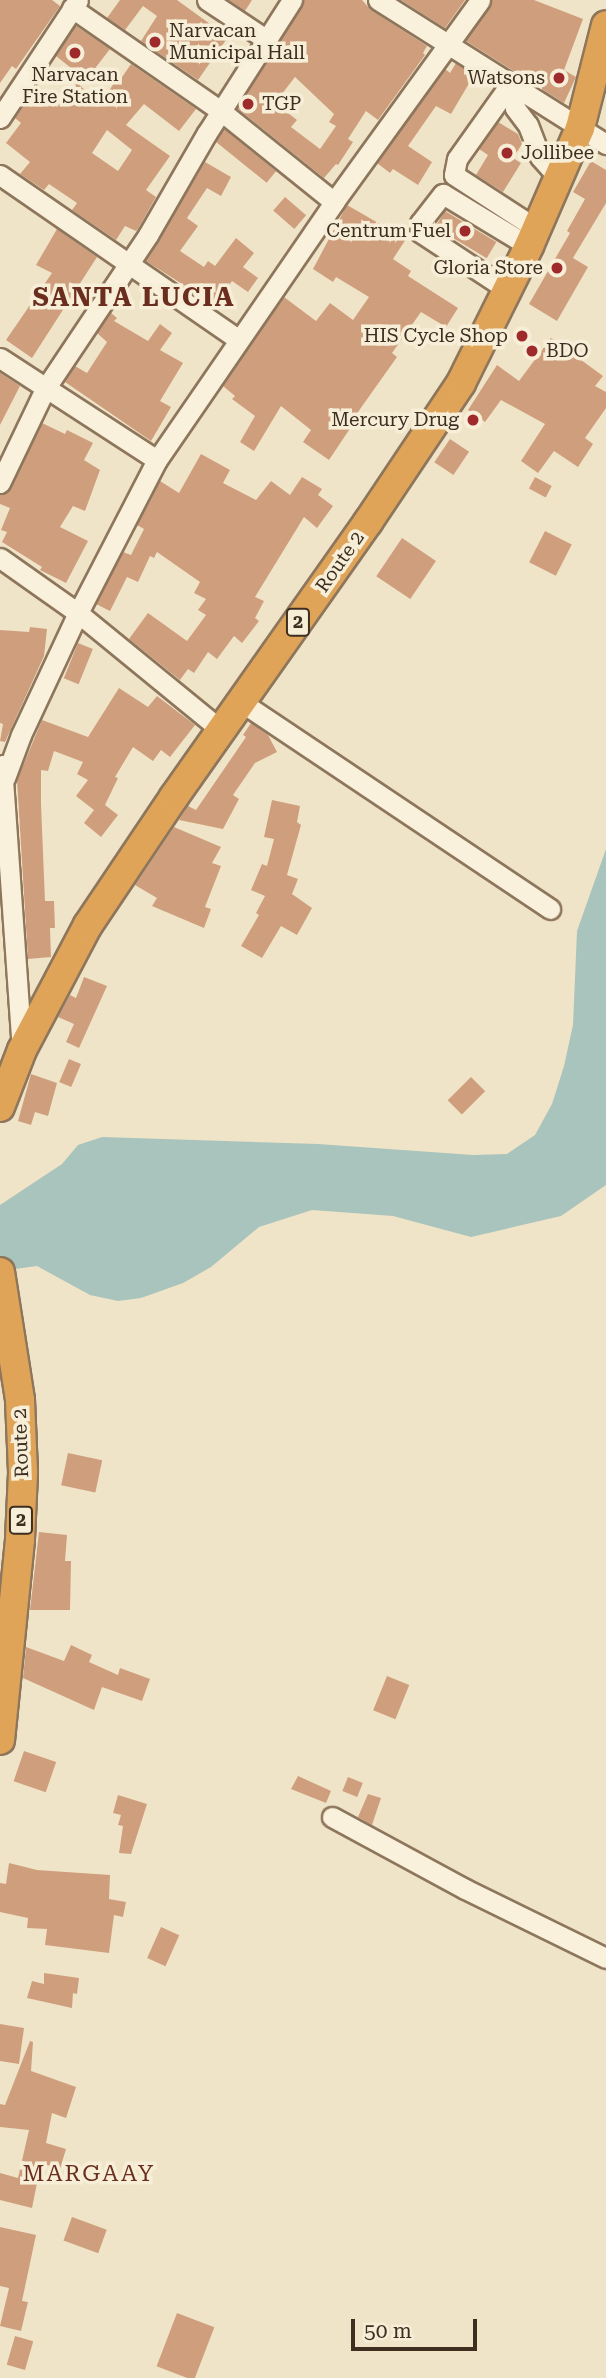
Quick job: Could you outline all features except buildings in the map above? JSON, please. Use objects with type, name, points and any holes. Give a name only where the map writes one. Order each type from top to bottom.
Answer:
[{"type":"highway","name":"Route 2","points":[[0,1108],[22,1050],[88,925],[368,522],[461,383],[533,238],[580,128],[606,25]]},
{"type":"highway","name":"Route 2","points":[[0,1740],[18,1567],[23,1473],[20,1400],[2,1286]]},
{"type":"street","points":[[207,0],[267,40]]},
{"type":"street","points":[[0,483],[45,388],[129,263],[292,0]]},
{"type":"street","points":[[378,0],[606,144]]},
{"type":"street","points":[[5,778],[21,735],[78,613],[156,460],[238,338],[480,0]]},
{"type":"street","points":[[0,117],[75,4],[221,111],[334,202]]},
{"type":"street","points":[[510,83],[515,108],[528,125],[540,157],[559,178]]},
{"type":"street","points":[[510,83],[457,159],[454,175],[533,238]]},
{"type":"street","points":[[0,175],[238,338]]},
{"type":"street","points":[[508,290],[420,232],[420,223],[443,194],[533,238]]},
{"type":"street","points":[[0,358],[156,460]]},
{"type":"street","points":[[0,558],[78,613],[222,730]]},
{"type":"street","points":[[241,702],[550,909]]},
{"type":"street","points":[[0,758],[5,778],[5,884],[22,1050]]},
{"type":"street","points":[[332,1817],[465,1889],[606,1958]]},
{"type":"water","points":[[606,849],[606,1185],[561,1216],[471,1237],[393,1216],[312,1210],[259,1227],[211,1267],[183,1283],[141,1298],[118,1301],[90,1295],[37,1266],[0,1271],[0,1205],[62,1164],[78,1145],[102,1137],[318,1144],[473,1155],[507,1154],[535,1135],[552,1104],[564,1066],[573,1025],[577,931]]},
{"type":"place","name":"Narvacan Municipal Hall","points":[[155,42]]},
{"type":"place","name":"Narvacan Fire Station","points":[[75,53]]},
{"type":"place","name":"Watsons","points":[[559,78]]},
{"type":"place","name":"TGP","points":[[248,104]]},
{"type":"place","name":"Jollibee","points":[[507,153]]},
{"type":"place","name":"Centrum Fuel","points":[[465,231]]},
{"type":"place","name":"Gloria Store","points":[[557,268]]},
{"type":"place","name":"HIS Cycle Shop","points":[[522,336]]},
{"type":"place","name":"BDO","points":[[532,351]]},
{"type":"place","name":"Mercury Drug","points":[[473,420]]},
{"type":"district","name":"SANTA LUCIA","points":[[134,298]]},
{"type":"district","name":"MARGAAY","points":[[89,2174]]}]
